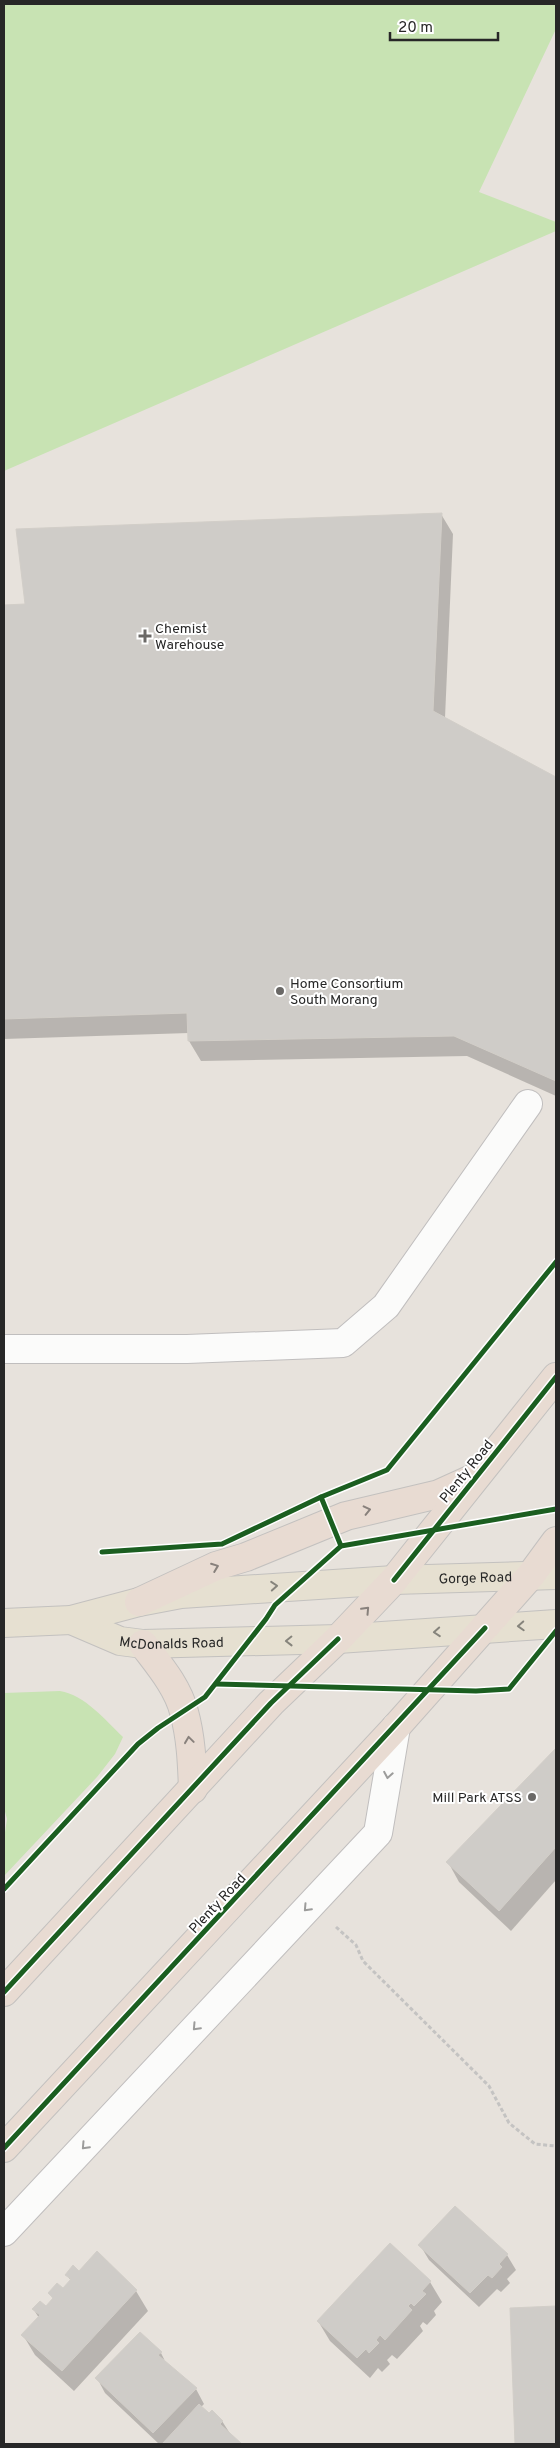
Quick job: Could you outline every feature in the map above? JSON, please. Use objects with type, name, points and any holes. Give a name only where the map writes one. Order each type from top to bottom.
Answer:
[{"type":"highway","name":"Plenty Road","points":[[4,1992],[271,1703],[338,1639],[394,1580],[556,1377]]},
{"type":"highway","points":[[139,1602],[216,1566],[246,1557],[339,1518],[439,1494],[476,1477]]},
{"type":"highway","name":"Plenty Road","points":[[4,2148],[396,1727],[427,1690],[486,1628],[544,1575],[556,1541]]},
{"type":"highway","points":[[143,1644],[175,1690],[184,1711],[192,1758],[193,1789]]},
{"type":"main road","name":"Gorge Road","points":[[394,1580],[544,1575]]},
{"type":"main road","name":"McDonalds Road","points":[[4,1623],[71,1620],[139,1602],[191,1593],[394,1580]]},
{"type":"main road","name":"McDonalds Road","points":[[71,1620],[120,1641],[143,1644],[338,1639],[486,1628]]},
{"type":"main road","points":[[486,1628],[556,1624]]},
{"type":"street","points":[[4,1349],[196,1349],[343,1343],[386,1306],[528,1104]]},
{"type":"street","points":[[4,2232],[14,2214],[378,1833],[396,1727]]},
{"type":"path","points":[[336,1927],[356,1945],[363,1961],[489,2086],[510,2122],[535,2144],[556,2146]]},
{"type":"green space","points":[[4,4],[556,4],[556,29],[479,192],[556,222],[556,231],[4,471]]},
{"type":"green space","points":[[60,1691],[78,1697],[102,1716],[123,1737],[115,1754],[97,1777],[4,1876],[4,1839],[7,1819],[4,1808],[4,1693]]},
{"type":"building","points":[[442,513],[433,711],[556,777],[556,1081],[454,1036],[188,1041],[187,1013],[4,1019],[4,605],[25,604],[16,529]]},
{"type":"building","name":"Mill Park ATSS","points":[[556,1748],[556,1847],[499,1911],[446,1862]]},
{"type":"building","points":[[455,2206],[508,2254],[499,2264],[502,2267],[492,2278],[488,2275],[470,2293],[418,2245]]},
{"type":"building","points":[[390,2243],[431,2281],[422,2291],[426,2294],[414,2306],[411,2303],[408,2306],[412,2310],[385,2340],[380,2335],[376,2340],[379,2343],[369,2353],[366,2349],[357,2358],[317,2321]]},
{"type":"building","points":[[97,2251],[137,2290],[62,2371],[21,2335],[40,2315],[32,2309],[40,2301],[46,2306],[53,2298],[48,2293],[57,2283],[63,2288],[71,2279],[65,2275],[73,2265],[79,2271]]},
{"type":"building","points":[[556,2306],[556,2444],[515,2444],[510,2308]]},
{"type":"building","points":[[140,2332],[162,2352],[158,2355],[197,2388],[153,2433],[95,2378]]},
{"type":"building","points":[[199,2404],[209,2413],[212,2410],[223,2421],[220,2424],[242,2444],[162,2444]]},
{"type":"cycle path","points":[[321,1497],[387,1470],[556,1262]]},
{"type":"cycle path","points":[[394,1580],[556,1377]]},
{"type":"cycle path","points":[[102,1552],[222,1544],[321,1497],[341,1546],[556,1509]]},
{"type":"cycle path","points":[[4,1889],[138,1744],[158,1728],[205,1697],[275,1605],[341,1546]]},
{"type":"cycle path","points":[[4,2148],[485,1628]]},
{"type":"cycle path","points":[[216,1684],[476,1691],[509,1689],[556,1631]]},
{"type":"cycle path","points":[[4,1992],[271,1703],[338,1639]]},
{"type":"place","name":"Chemist Warehouse","points":[[145,636]]},
{"type":"place","name":"Home Consortium South Morang","points":[[280,991]]},
{"type":"place","name":"Mill Park ATSS","points":[[532,1797]]}]
